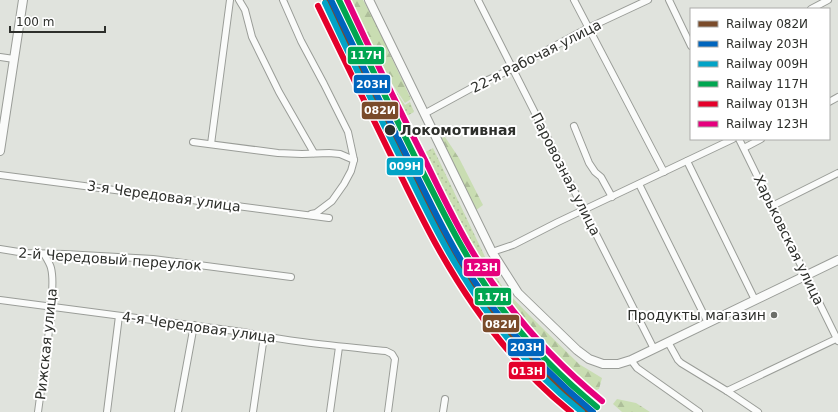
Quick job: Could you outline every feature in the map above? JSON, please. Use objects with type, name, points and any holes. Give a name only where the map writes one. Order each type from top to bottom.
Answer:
[{"type":"main road","points":[[0,151],[2,118],[14,59],[23,0]]},
{"type":"main road","points":[[369,0],[492,252],[518,293],[576,350],[589,359],[603,364],[618,364],[631,360],[838,260]]},
{"type":"street","points":[[211,144],[230,0]]},
{"type":"street","points":[[239,0],[245,10],[252,37],[279,92],[314,153]]},
{"type":"street","points":[[283,0],[301,41],[348,132],[354,160],[351,171],[332,201],[316,213],[306,215]]},
{"type":"street","name":"Паровозная улица","points":[[478,0],[654,349]]},
{"type":"street","points":[[574,0],[664,172]]},
{"type":"street","name":"22-я Рабочая улица","points":[[424,114],[588,28],[648,0]]},
{"type":"street","points":[[669,0],[690,44]]},
{"type":"street","points":[[813,8],[828,0]]},
{"type":"street","points":[[0,57],[14,59]]},
{"type":"street","points":[[574,126],[589,164],[601,177],[612,196]]},
{"type":"street","points":[[492,252],[514,245],[558,222],[731,140]]},
{"type":"street","name":"Харьковская улица","points":[[740,140],[838,339]]},
{"type":"street","points":[[744,148],[759,140]]},
{"type":"street","points":[[193,142],[278,153],[340,154],[354,160]]},
{"type":"street","points":[[687,161],[755,300]]},
{"type":"street","points":[[772,206],[838,173]]},
{"type":"street","name":"3-я Чередовая улица","points":[[0,175],[329,218]]},
{"type":"street","points":[[639,184],[708,323]]},
{"type":"street","name":"2-й Чередовый переулок","points":[[0,249],[25,254],[65,254],[153,259],[291,277]]},
{"type":"street","name":"Рижская улица","points":[[38,412],[51,316],[50,308],[53,279],[51,267],[44,254]]},
{"type":"street","name":"4-я Чередовая улица","points":[[0,300],[50,308],[194,325],[340,347],[386,351],[392,354],[395,359],[388,412]]},
{"type":"street","points":[[107,412],[119,316]]},
{"type":"street","points":[[178,412],[194,325]]},
{"type":"street","points":[[253,412],[264,336]]},
{"type":"street","points":[[727,391],[838,339]]},
{"type":"street","points":[[668,342],[681,363],[758,412]]},
{"type":"street","points":[[330,412],[340,347]]},
{"type":"street","points":[[631,360],[637,368],[699,412]]},
{"type":"street","points":[[443,412],[445,399]]},
{"type":"green space","points":[[342,0],[363,0],[411,99],[405,103],[363,40]]},
{"type":"green space","points":[[364,44],[405,105],[410,102],[414,112],[405,117],[403,114],[400,115],[396,108],[391,111],[358,45]]},
{"type":"green space","points":[[445,137],[459,158],[483,205],[475,211],[439,139]]},
{"type":"green space","points":[[433,148],[487,261],[503,288],[495,298],[471,265],[455,238],[414,158]]},
{"type":"green space","points":[[504,289],[579,364],[602,378],[599,389],[589,393],[540,350],[496,300]]},
{"type":"green space","points":[[617,399],[636,403],[650,412],[622,412],[613,404]]},
{"type":"railway","points":[[506,333],[573,412]]},
{"type":"rail line","name":"082И","points":[[326,0],[447,246],[462,270],[509,335],[545,375],[586,412]]},
{"type":"rail line","name":"203Н","points":[[331,0],[391,125],[450,241],[464,265],[492,306],[522,344],[556,379],[593,412]]},
{"type":"rail line","name":"117Н","points":[[339,0],[418,163],[455,235],[482,280],[526,339],[560,374],[597,407]]},
{"type":"rail line","name":"123Н","points":[[347,0],[461,233],[488,277],[532,334],[566,369],[602,401]]},
{"type":"rail line","name":"009Н","points":[[325,3],[430,219],[471,288],[484,308],[529,363],[564,397],[582,412]]},
{"type":"rail line","name":"013Н","points":[[318,6],[418,210],[451,271],[481,315],[514,357],[551,395],[571,412]]},
{"type":"place","name":"Локомотивная","points":[[390,130]]},
{"type":"place","name":"Продукты магазин","points":[[774,315]]}]
